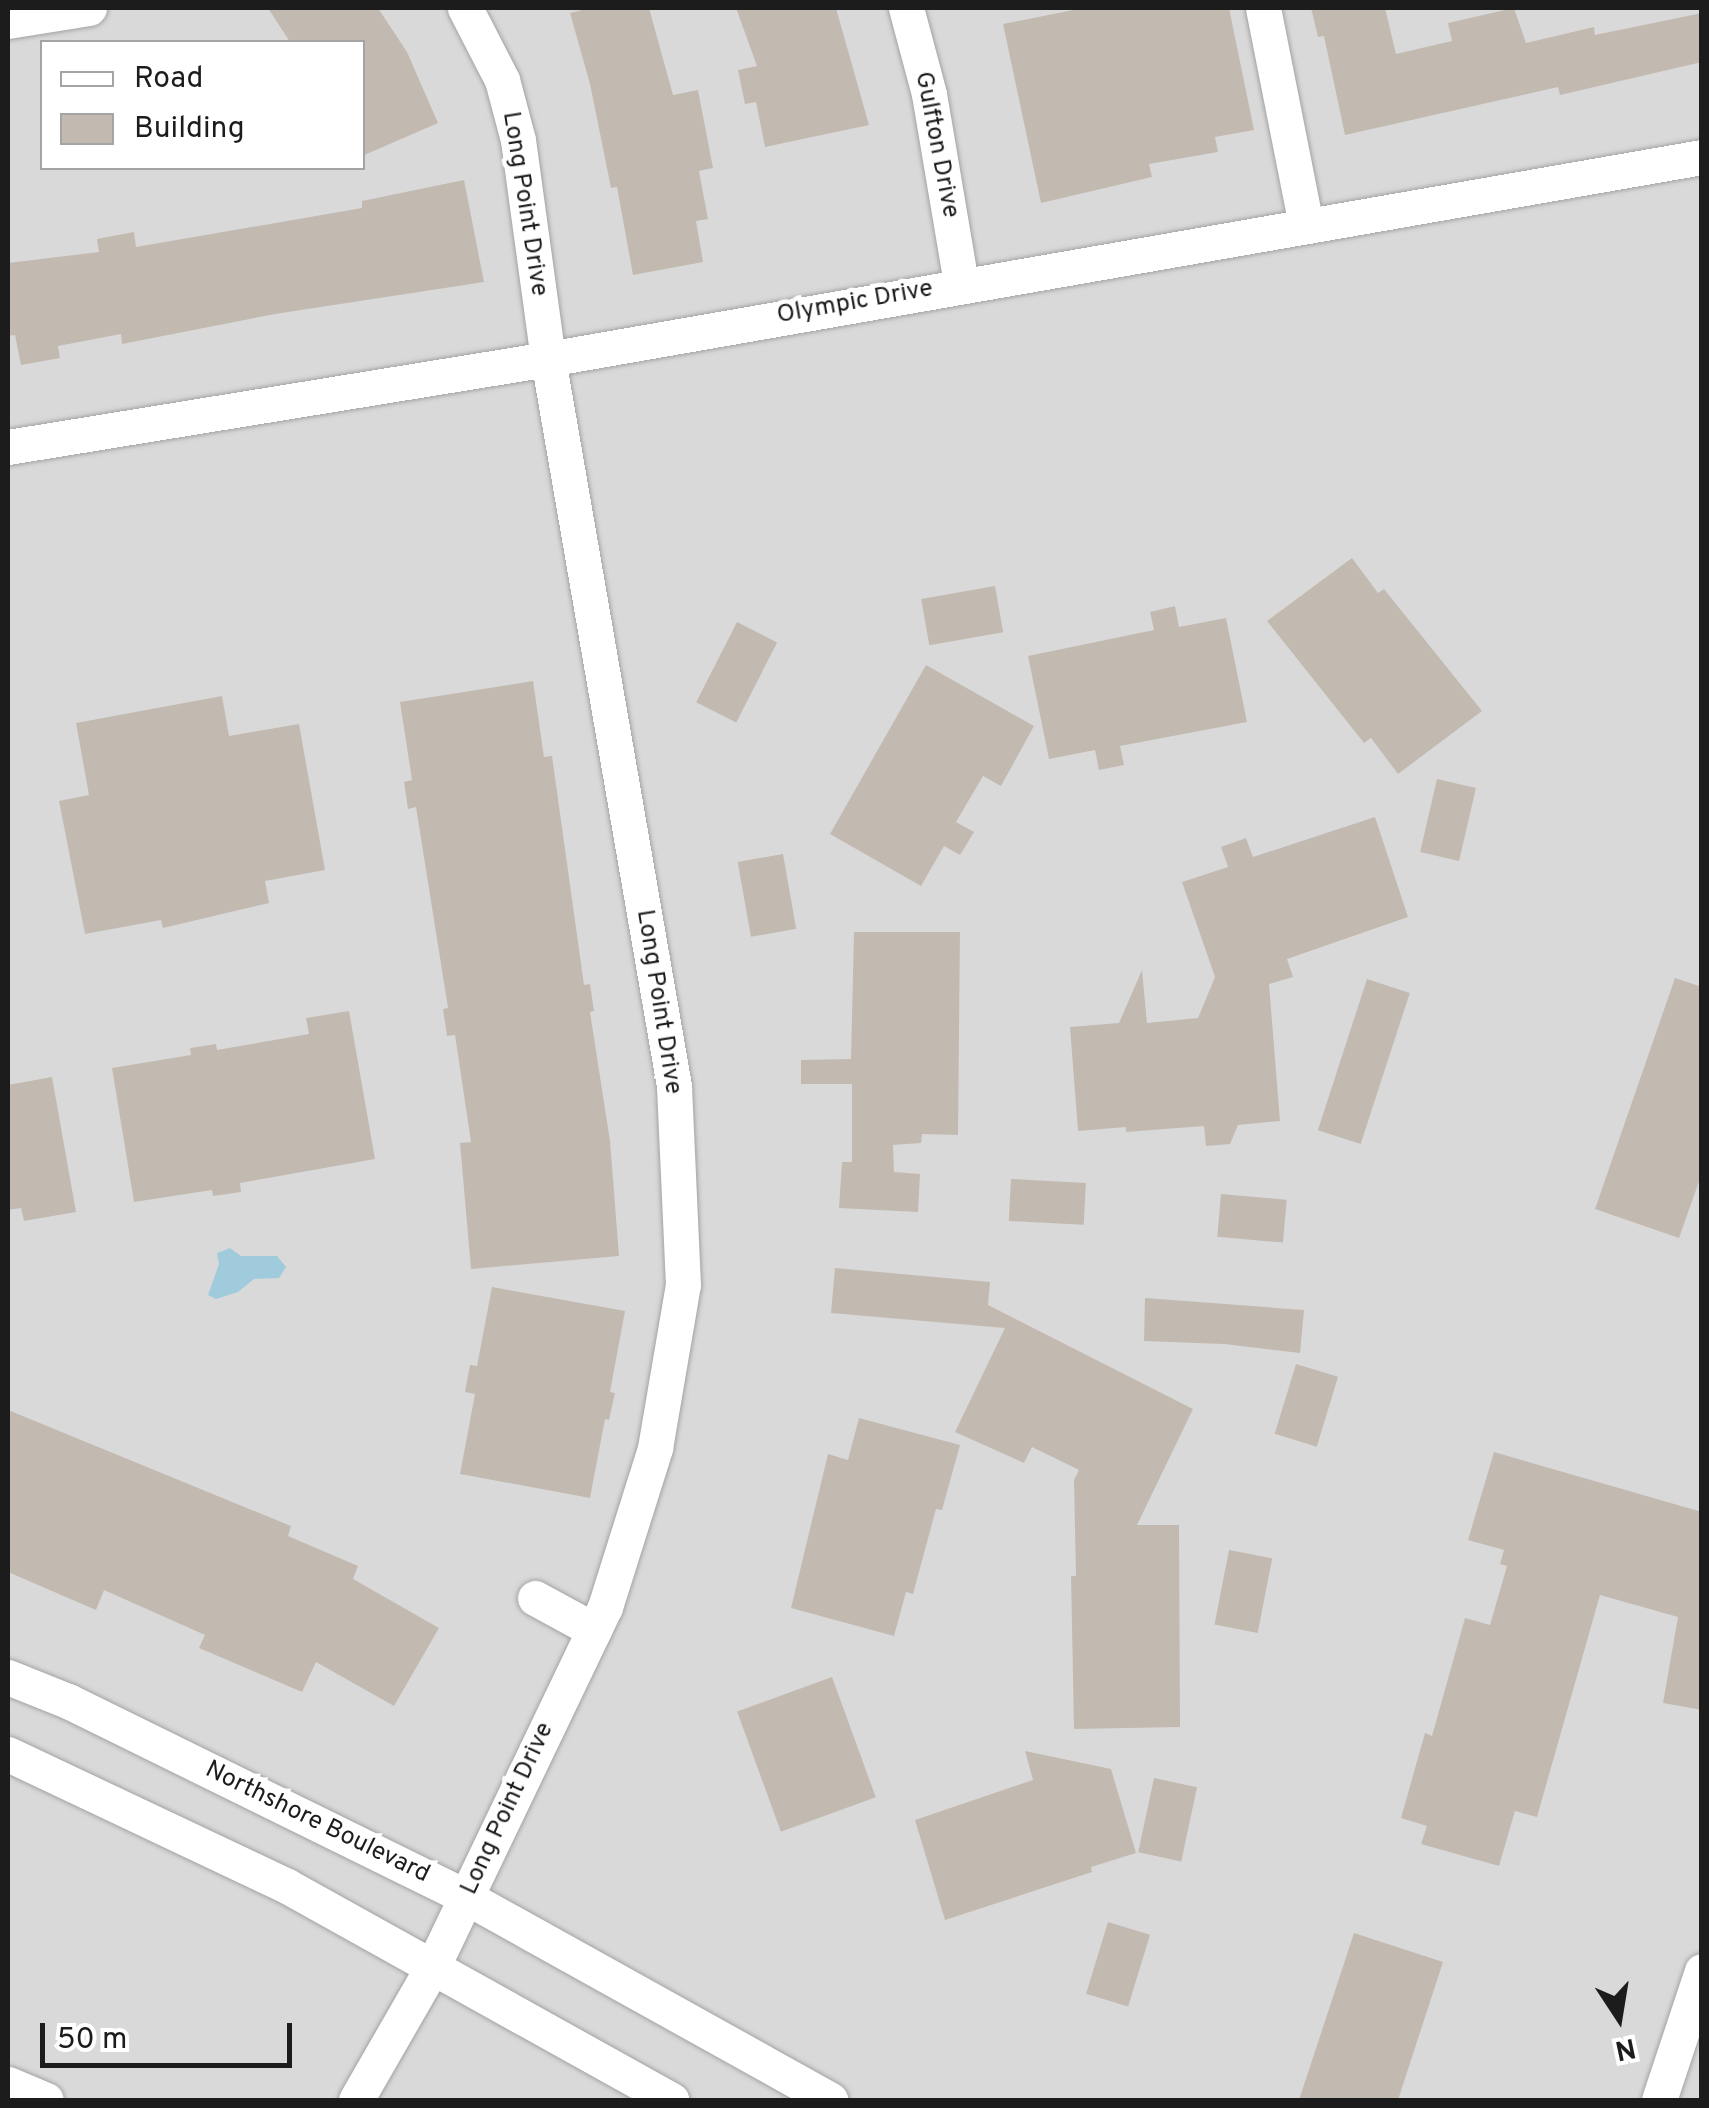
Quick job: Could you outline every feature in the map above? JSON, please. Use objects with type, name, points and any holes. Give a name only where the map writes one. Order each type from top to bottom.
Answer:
[{"type":"street","points":[[8,20],[89,8]]},
{"type":"street","name":"Long Point Drive","points":[[356,2100],[432,1968],[594,1630],[655,1448],[683,1285],[674,1086],[548,359],[518,140],[502,80],[465,8]]},
{"type":"street","name":"Gulfton Drive","points":[[906,8],[928,94],[961,284]]},
{"type":"street","points":[[1262,8],[1306,226]]},
{"type":"street","name":"Olympic Drive","points":[[8,447],[548,359],[1702,157]]},
{"type":"street","points":[[535,1598],[594,1630]]},
{"type":"street","name":"Northshore Boulevard","points":[[8,1677],[68,1702],[466,1897],[830,2100]]},
{"type":"street","points":[[8,1754],[286,1886],[671,2100]]},
{"type":"street","points":[[1659,2100],[1702,1971]]},
{"type":"street","points":[[8,2084],[46,2100]]},
{"type":"shaded area","points":[[8,8],[1701,8],[1701,2100],[8,2100]]},
{"type":"water","points":[[230,1248],[241,1256],[277,1256],[286,1267],[279,1278],[254,1279],[238,1292],[216,1299],[208,1295],[219,1264],[217,1253]]},
{"type":"building","points":[[268,8],[378,8],[407,52],[438,123],[365,155],[365,40],[289,40]]},
{"type":"building","points":[[591,8],[649,8],[673,95],[698,90],[713,168],[699,171],[708,219],[696,221],[703,262],[633,275],[617,187],[611,188],[590,84],[570,13]]},
{"type":"building","points":[[736,8],[836,8],[869,125],[765,147],[756,102],[745,104],[738,70],[757,66]]},
{"type":"building","points":[[1083,8],[1229,8],[1254,130],[1215,137],[1218,152],[1149,164],[1152,177],[1041,203],[1003,24]]},
{"type":"building","points":[[1311,8],[1385,8],[1396,54],[1452,41],[1448,23],[1514,8],[1526,43],[1594,27],[1595,35],[1702,13],[1702,62],[1560,95],[1558,87],[1345,135],[1324,36],[1318,37]]},
{"type":"building","points":[[464,180],[484,282],[275,314],[122,344],[121,334],[58,346],[60,358],[21,365],[15,335],[8,336],[8,263],[99,252],[97,239],[134,232],[136,247],[362,208],[362,201]]},
{"type":"building","points":[[1352,558],[1378,593],[1384,589],[1482,711],[1398,774],[1371,738],[1364,743],[1267,621]]},
{"type":"building","points":[[995,586],[1003,632],[929,645],[921,599]]},
{"type":"building","points":[[1175,606],[1179,627],[1226,618],[1247,722],[1120,746],[1124,765],[1099,770],[1095,750],[1049,759],[1028,656],[1154,630],[1150,612]]},
{"type":"building","points":[[737,622],[777,642],[736,723],[696,702]]},
{"type":"building","points":[[926,665],[1034,726],[1001,786],[983,776],[956,822],[974,832],[960,855],[944,846],[921,886],[830,834]]},
{"type":"building","points":[[533,681],[544,757],[552,756],[584,985],[590,984],[594,1011],[590,1012],[610,1141],[619,1256],[471,1269],[460,1143],[471,1142],[455,1035],[447,1036],[443,1009],[448,1008],[416,807],[408,809],[404,782],[412,780],[400,702]]},
{"type":"building","points":[[222,696],[229,736],[299,724],[325,870],[265,881],[269,903],[163,928],[161,920],[85,934],[59,801],[89,795],[76,723]]},
{"type":"building","points":[[1437,779],[1476,788],[1459,861],[1420,852]]},
{"type":"building","points":[[1375,817],[1408,917],[1287,959],[1293,977],[1269,984],[1280,1121],[1238,1125],[1230,1144],[1206,1146],[1204,1126],[1078,1131],[1070,1027],[1119,1023],[1142,970],[1147,1023],[1198,1018],[1215,977],[1182,882],[1228,867],[1221,847],[1246,838],[1253,857]]},
{"type":"building","points":[[783,854],[796,929],[751,937],[738,862]]},
{"type":"building","points":[[854,932],[960,932],[958,1135],[922,1134],[921,1143],[893,1145],[894,1172],[920,1174],[918,1212],[839,1208],[842,1162],[852,1162],[852,1084],[801,1084],[801,1060],[851,1059]]},
{"type":"building","points":[[1675,978],[1702,987],[1702,1173],[1679,1238],[1595,1209]]},
{"type":"building","points":[[1367,979],[1410,993],[1361,1144],[1318,1130]]},
{"type":"building","points":[[349,1011],[375,1159],[240,1183],[241,1192],[213,1196],[212,1190],[134,1202],[112,1068],[191,1055],[190,1048],[216,1044],[217,1050],[309,1034],[306,1018]]},
{"type":"building","points":[[52,1077],[76,1212],[24,1221],[21,1208],[8,1210],[8,1085]]},
{"type":"building","points":[[1011,1179],[1086,1183],[1084,1225],[1009,1221]]},
{"type":"building","points":[[1221,1194],[1287,1200],[1283,1243],[1217,1237]]},
{"type":"building","points":[[835,1268],[990,1282],[988,1305],[1193,1409],[1137,1525],[1179,1525],[1180,1727],[1074,1729],[1071,1576],[1076,1576],[1074,1480],[1079,1470],[1032,1447],[1024,1463],[955,1432],[1005,1328],[831,1313]]},
{"type":"building","points":[[492,1287],[625,1311],[610,1392],[615,1393],[609,1420],[605,1419],[590,1498],[460,1474],[475,1394],[465,1392],[470,1365],[477,1366]]},
{"type":"building","points":[[1145,1298],[1304,1310],[1300,1353],[1224,1344],[1144,1341]]},
{"type":"building","points":[[1296,1364],[1338,1377],[1317,1447],[1275,1434]]},
{"type":"building","points":[[8,1410],[291,1526],[288,1536],[358,1566],[353,1579],[439,1628],[394,1706],[316,1662],[302,1692],[199,1648],[205,1635],[104,1590],[96,1610],[8,1572]]},
{"type":"building","points":[[859,1418],[960,1445],[942,1510],[936,1509],[913,1594],[906,1592],[894,1636],[791,1608],[828,1454],[848,1460]]},
{"type":"building","points":[[1494,1452],[1702,1512],[1702,1710],[1663,1703],[1678,1617],[1600,1595],[1537,1817],[1515,1811],[1499,1866],[1421,1844],[1427,1826],[1401,1818],[1425,1733],[1432,1736],[1465,1618],[1490,1625],[1507,1566],[1500,1564],[1504,1550],[1468,1540]]},
{"type":"building","points":[[1229,1550],[1272,1558],[1258,1633],[1214,1625]]},
{"type":"building","points":[[832,1677],[876,1797],[781,1832],[737,1712]]},
{"type":"building","points":[[1025,1751],[1111,1769],[1136,1853],[1091,1867],[1092,1872],[945,1920],[915,1820],[1033,1780]]},
{"type":"building","points":[[1154,1778],[1197,1787],[1181,1861],[1138,1852]]},
{"type":"building","points":[[1108,1922],[1150,1935],[1128,2007],[1086,1994]]},
{"type":"building","points":[[1354,1933],[1443,1962],[1398,2100],[1299,2100]]}]
